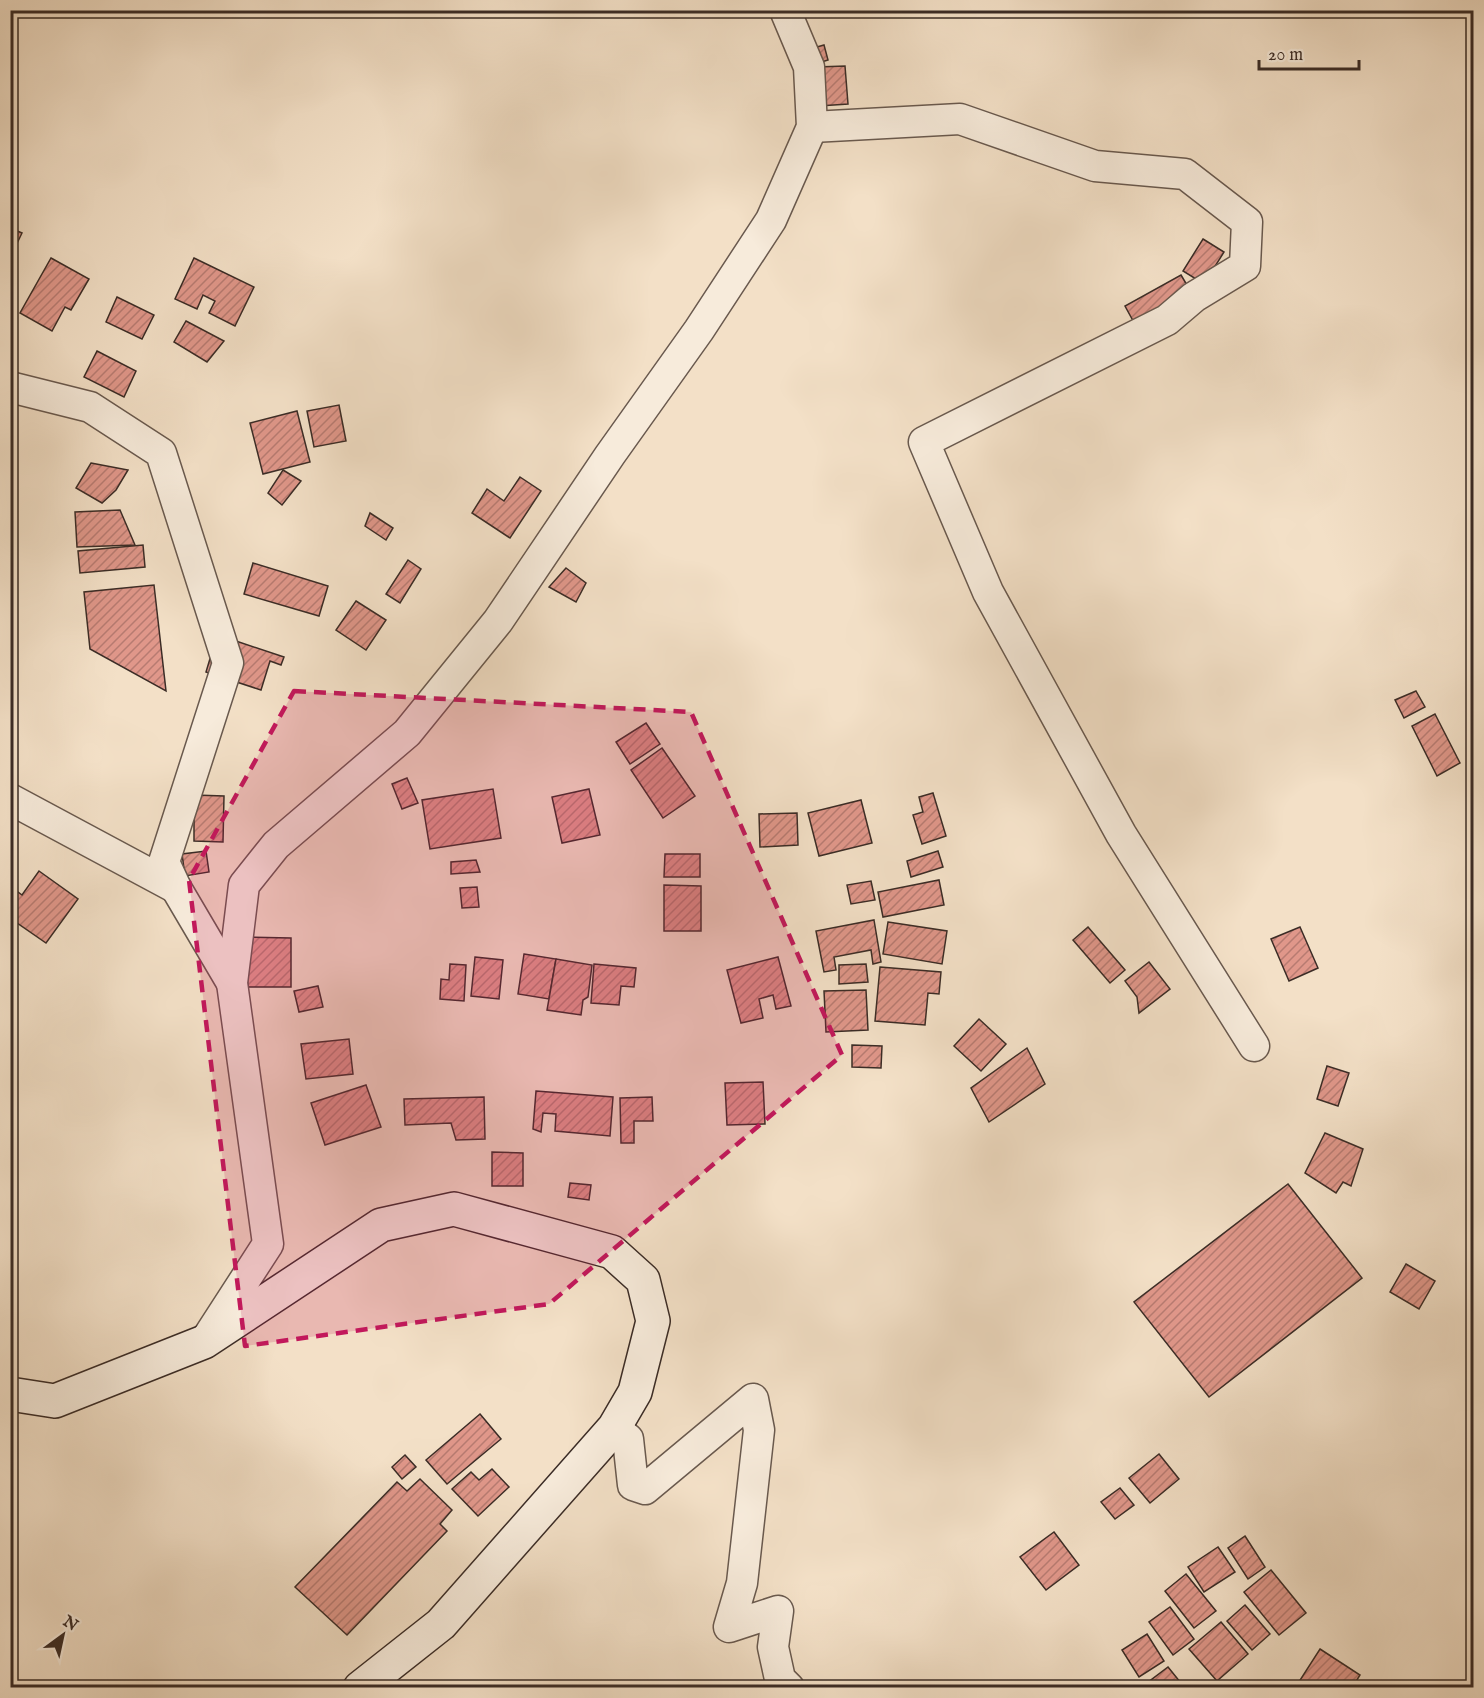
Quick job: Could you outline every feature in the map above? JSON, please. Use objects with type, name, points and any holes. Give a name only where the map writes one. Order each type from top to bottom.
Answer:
[{"type":"street","points":[[204,1342],[268,1244],[232,983],[244,885],[276,845],[407,733],[498,621],[699,330],[771,220],[812,127],[809,67],[785,10]]},
{"type":"street","points":[[812,127],[960,118],[1095,166],[1185,174],[1247,222],[1245,266],[1194,297],[1167,320],[924,442],[988,592],[1121,834],[1254,1046]]},
{"type":"street","points":[[10,387],[90,407],[161,453],[228,663],[164,862],[176,888],[232,983]]},
{"type":"street","points":[[10,799],[176,888]]},
{"type":"street","points":[[10,1394],[55,1401],[204,1342],[381,1225],[454,1209],[612,1252],[643,1280],[653,1321],[635,1392],[614,1428],[441,1624],[360,1688]]},
{"type":"street","points":[[614,1428],[628,1439],[633,1485],[645,1489],[753,1399],[759,1430],[742,1583],[729,1628],[778,1611],[773,1647],[780,1679],[789,1688]]},
{"type":"highlighted area","points":[[294,691],[691,712],[842,1055],[549,1304],[245,1346],[189,880]]},
{"type":"building","points":[[824,45],[828,60],[815,64],[810,49]]},
{"type":"building","points":[[845,66],[848,104],[819,106],[817,67]]},
{"type":"building","points":[[10,228],[22,233],[10,258]]},
{"type":"building","points":[[1203,239],[1224,252],[1204,284],[1183,271]]},
{"type":"building","points":[[51,258],[89,279],[71,310],[65,307],[52,331],[20,313]]},
{"type":"building","points":[[194,258],[254,287],[235,326],[209,313],[215,301],[203,295],[197,309],[175,299]]},
{"type":"building","points":[[1181,275],[1194,297],[1137,328],[1125,306]]},
{"type":"building","points":[[117,297],[154,315],[142,339],[106,322]]},
{"type":"building","points":[[186,321],[224,341],[207,362],[174,342]]},
{"type":"building","points":[[97,351],[136,371],[124,397],[84,377]]},
{"type":"building","points":[[339,405],[346,441],[314,447],[307,411]]},
{"type":"building","points":[[297,411],[310,462],[263,474],[250,423]]},
{"type":"building","points":[[91,463],[128,470],[116,490],[102,503],[76,488]]},
{"type":"building","points":[[283,470],[301,481],[282,505],[268,493]]},
{"type":"building","points":[[520,477],[541,491],[510,538],[472,513],[487,489],[504,501]]},
{"type":"building","points":[[120,510],[135,545],[77,547],[75,512]]},
{"type":"building","points":[[370,513],[393,528],[386,540],[365,526]]},
{"type":"building","points":[[143,545],[145,567],[80,573],[78,551]]},
{"type":"building","points":[[408,560],[421,569],[400,603],[386,594]]},
{"type":"building","points":[[253,563],[328,586],[319,616],[244,594]]},
{"type":"building","points":[[566,568],[586,583],[576,602],[549,587]]},
{"type":"building","points":[[154,585],[166,691],[90,649],[84,592]]},
{"type":"building","points":[[356,601],[386,620],[366,650],[336,630]]},
{"type":"building","points":[[230,639],[284,657],[281,665],[270,661],[261,690],[206,672],[215,642]]},
{"type":"building","points":[[1416,691],[1425,707],[1404,718],[1395,700]]},
{"type":"building","points":[[1435,714],[1460,763],[1437,776],[1412,726]]},
{"type":"building","points":[[646,723],[660,744],[630,764],[616,742]]},
{"type":"building","points":[[662,748],[695,796],[663,818],[631,770]]},
{"type":"building","points":[[407,778],[418,803],[402,809],[392,784]]},
{"type":"building","points":[[493,789],[501,838],[430,849],[422,800]]},
{"type":"building","points":[[589,789],[600,835],[562,843],[552,797]]},
{"type":"building","points":[[933,793],[946,836],[922,844],[913,815],[923,812],[919,797]]},
{"type":"building","points":[[194,795],[224,796],[223,842],[194,841]]},
{"type":"building","points":[[861,800],[872,843],[819,856],[808,813]]},
{"type":"building","points":[[797,813],[798,845],[760,847],[759,814]]},
{"type":"building","points":[[206,851],[209,872],[185,876],[182,854]]},
{"type":"building","points":[[938,851],[943,867],[911,877],[907,861]]},
{"type":"building","points":[[665,854],[700,854],[700,877],[664,877]]},
{"type":"building","points":[[476,860],[480,872],[451,874],[451,862]]},
{"type":"building","points":[[39,871],[78,899],[46,943],[10,918],[10,886],[22,895]]},
{"type":"building","points":[[939,880],[944,905],[883,917],[878,892]]},
{"type":"building","points":[[871,881],[875,900],[851,904],[847,885]]},
{"type":"building","points":[[664,885],[701,886],[701,931],[664,931]]},
{"type":"building","points":[[477,887],[479,907],[462,908],[460,888]]},
{"type":"building","points":[[874,920],[881,962],[873,964],[871,950],[834,957],[836,970],[824,972],[816,931]]},
{"type":"building","points":[[888,922],[947,931],[942,964],[883,954]]},
{"type":"building","points":[[1088,927],[1125,970],[1110,983],[1073,940]]},
{"type":"building","points":[[1300,927],[1318,968],[1289,981],[1271,939]]},
{"type":"building","points":[[243,937],[291,938],[291,987],[243,987]]},
{"type":"building","points":[[524,954],[556,959],[549,999],[518,994]]},
{"type":"building","points":[[475,957],[503,960],[499,999],[471,996]]},
{"type":"building","points":[[778,957],[791,1006],[776,1009],[773,995],[759,999],[763,1018],[741,1023],[727,970]]},
{"type":"building","points":[[556,959],[592,965],[588,997],[583,1000],[581,1015],[547,1010]]},
{"type":"building","points":[[1149,962],[1170,989],[1139,1013],[1137,997],[1125,981]]},
{"type":"building","points":[[450,964],[466,965],[464,1001],[440,999],[441,979],[449,980]]},
{"type":"building","points":[[594,964],[636,968],[634,987],[621,986],[619,1005],[591,1003]]},
{"type":"building","points":[[866,964],[868,982],[839,984],[839,965]]},
{"type":"building","points":[[880,967],[941,972],[939,994],[928,993],[925,1025],[875,1021]]},
{"type":"building","points":[[318,986],[323,1007],[299,1012],[294,991]]},
{"type":"building","points":[[866,990],[868,1030],[826,1032],[824,991]]},
{"type":"building","points":[[979,1019],[1006,1044],[981,1071],[954,1046]]},
{"type":"building","points":[[349,1039],[353,1074],[306,1079],[301,1044]]},
{"type":"building","points":[[852,1045],[882,1046],[881,1068],[852,1067]]},
{"type":"building","points":[[1027,1048],[1045,1084],[989,1122],[971,1088]]},
{"type":"building","points":[[1327,1066],[1349,1073],[1338,1106],[1317,1099]]},
{"type":"building","points":[[763,1082],[765,1124],[727,1125],[725,1083]]},
{"type":"building","points":[[366,1085],[381,1127],[325,1145],[311,1103]]},
{"type":"building","points":[[536,1091],[613,1097],[610,1136],[555,1131],[556,1114],[543,1113],[541,1132],[533,1129]]},
{"type":"building","points":[[484,1097],[485,1139],[456,1140],[451,1123],[405,1125],[404,1099]]},
{"type":"building","points":[[652,1097],[653,1121],[634,1121],[634,1143],[621,1143],[620,1098]]},
{"type":"building","points":[[1325,1133],[1363,1149],[1351,1186],[1343,1182],[1336,1193],[1305,1173]]},
{"type":"building","points":[[492,1152],[523,1153],[523,1186],[492,1186]]},
{"type":"building","points":[[570,1183],[591,1185],[589,1200],[568,1197]]},
{"type":"building","points":[[1288,1184],[1362,1278],[1209,1397],[1134,1302]]},
{"type":"building","points":[[1406,1264],[1435,1281],[1419,1309],[1390,1292]]},
{"type":"building","points":[[480,1414],[501,1439],[447,1484],[426,1460]]},
{"type":"building","points":[[1159,1454],[1179,1479],[1150,1503],[1129,1478]]},
{"type":"building","points":[[405,1455],[416,1467],[402,1479],[392,1467]]},
{"type":"building","points":[[492,1469],[509,1487],[478,1516],[452,1489],[471,1472],[479,1480]]},
{"type":"building","points":[[420,1479],[452,1510],[440,1524],[447,1531],[347,1635],[295,1587],[397,1482],[407,1491]]},
{"type":"building","points":[[1120,1488],[1134,1505],[1115,1519],[1101,1502]]},
{"type":"building","points":[[1054,1532],[1079,1565],[1046,1590],[1020,1557]]},
{"type":"building","points":[[1245,1536],[1265,1567],[1248,1579],[1228,1548]]},
{"type":"building","points":[[1218,1547],[1235,1572],[1204,1592],[1188,1567]]},
{"type":"building","points":[[1271,1570],[1306,1613],[1279,1635],[1244,1592]]},
{"type":"building","points":[[1186,1574],[1216,1611],[1194,1628],[1165,1591]]},
{"type":"building","points":[[1245,1605],[1270,1634],[1252,1650],[1227,1621]]},
{"type":"building","points":[[1170,1607],[1194,1639],[1173,1655],[1149,1622]]},
{"type":"building","points":[[1221,1622],[1248,1654],[1217,1681],[1189,1649]]},
{"type":"building","points":[[1147,1634],[1164,1661],[1139,1677],[1122,1650]]},
{"type":"building","points":[[1320,1649],[1360,1675],[1352,1688],[1295,1688]]},
{"type":"building","points":[[1168,1667],[1185,1688],[1151,1688],[1147,1683]]}]
